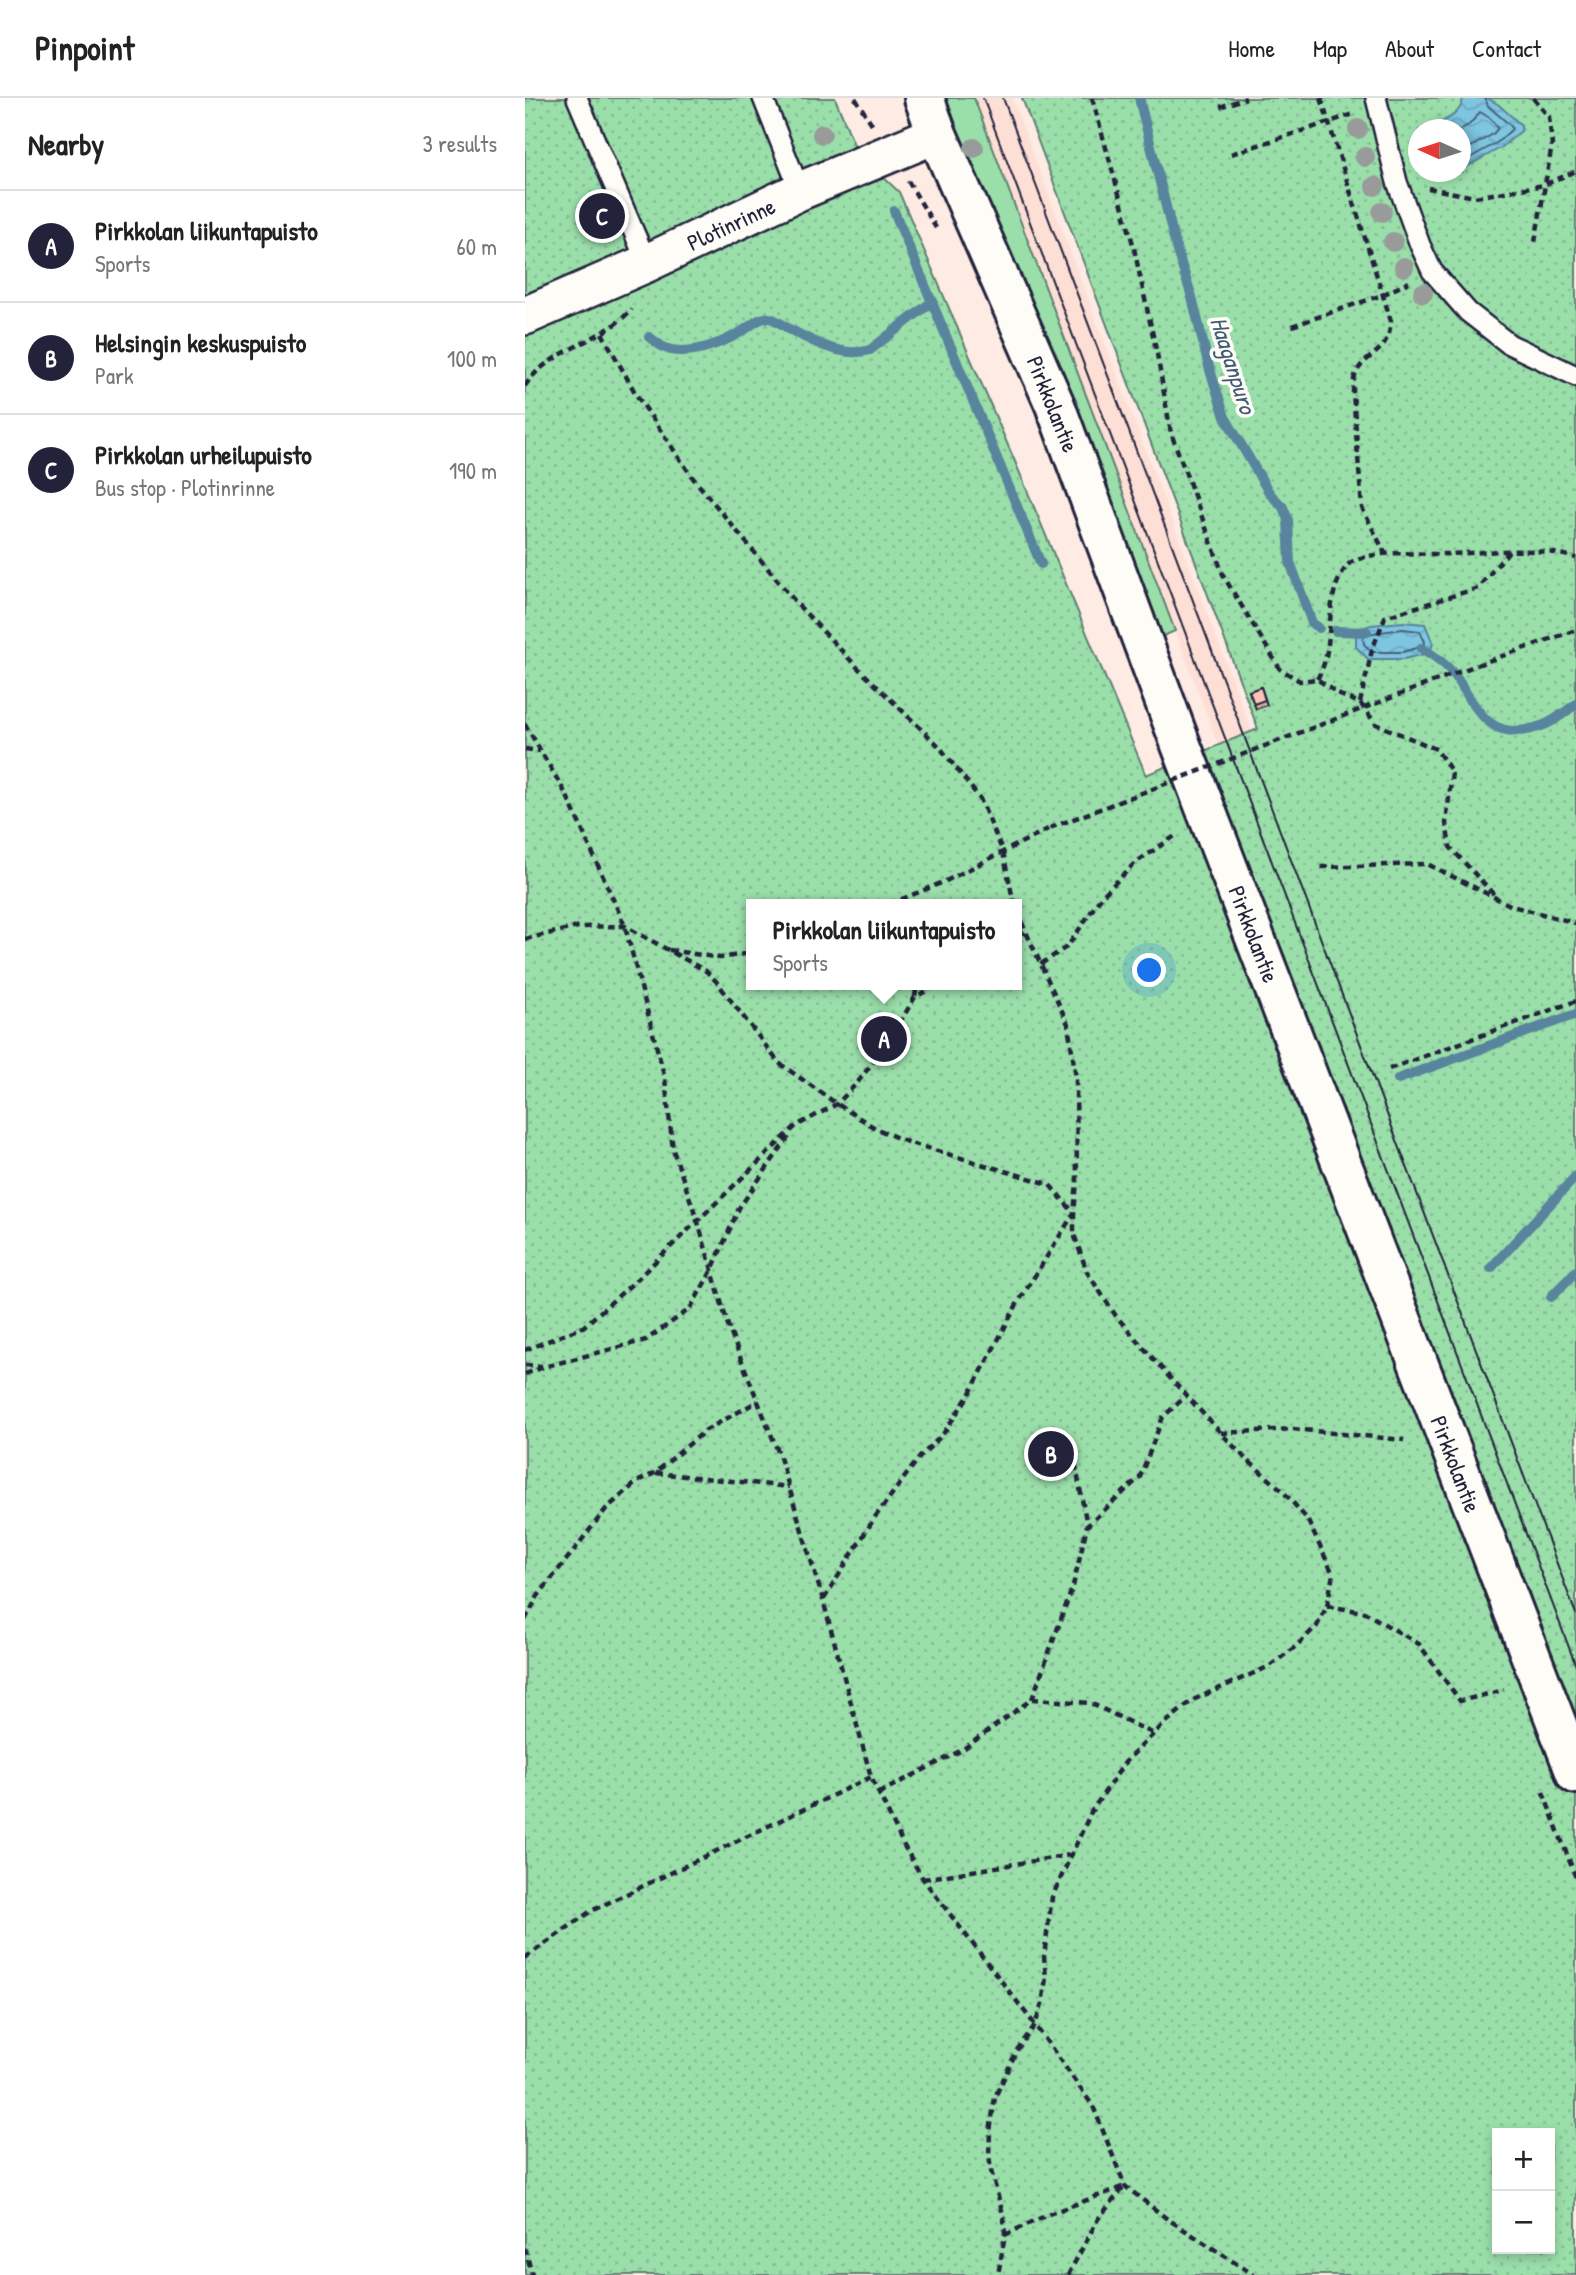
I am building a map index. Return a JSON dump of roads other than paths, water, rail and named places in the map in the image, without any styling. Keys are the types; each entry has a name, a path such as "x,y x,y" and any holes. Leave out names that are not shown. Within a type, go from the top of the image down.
{"main road":[{"name":"Pirkkolantie","path":"924,98 937,134 1055,405 1181,745 1576,1774"}],"street":[{"name":"Plotinrinne","path":"525,316 647,263 800,191 937,134"}],"lane":[{"path":"576,98 647,263"},
{"path":"763,98 800,191"},
{"path":"1377,102 1397,182 1432,271 1468,312 1509,344 1576,376"}],"water":[{"path":"1463,98 1487,98 1521,125 1521,131 1502,147 1471,164 1471,119 1447,119 1455,114"},
{"path":"1403,622 1425,624 1433,643 1430,653 1404,659 1368,659 1356,647 1356,630 1371,625"}],"waterway":[{"name":"Haaganpuro","path":"1139,98 1177,251 1225,417 1270,494 1283,507 1288,520 1290,562 1312,623 1319,628"},
{"path":"894,211 1041,564"},
{"path":"649,337 672,350 692,350 723,341 758,320 769,318 820,344 840,351 860,352 870,350 933,301"},
{"name":"Haaganpuro","path":"1336,631 1367,632"},
{"name":"Haaganpuro","path":"1421,648 1451,670 1482,715 1500,729 1527,730 1544,725 1576,704"},
{"path":"1398,1079 1576,1014"},
{"path":"1491,1268 1576,1176"},
{"path":"1551,1297 1576,1271"}],"tram line":[{"path":"983,98 1576,1666"},
{"path":"1003,98 1576,1614"}],"place":[{"name":"Pirkkolan urheilupuisto","path":"602,216"},
{"name":"Pirkkolan liikuntapuisto","path":"884,1039"},
{"name":"Helsingin keskuspuisto","path":"1051,1454"}]}
